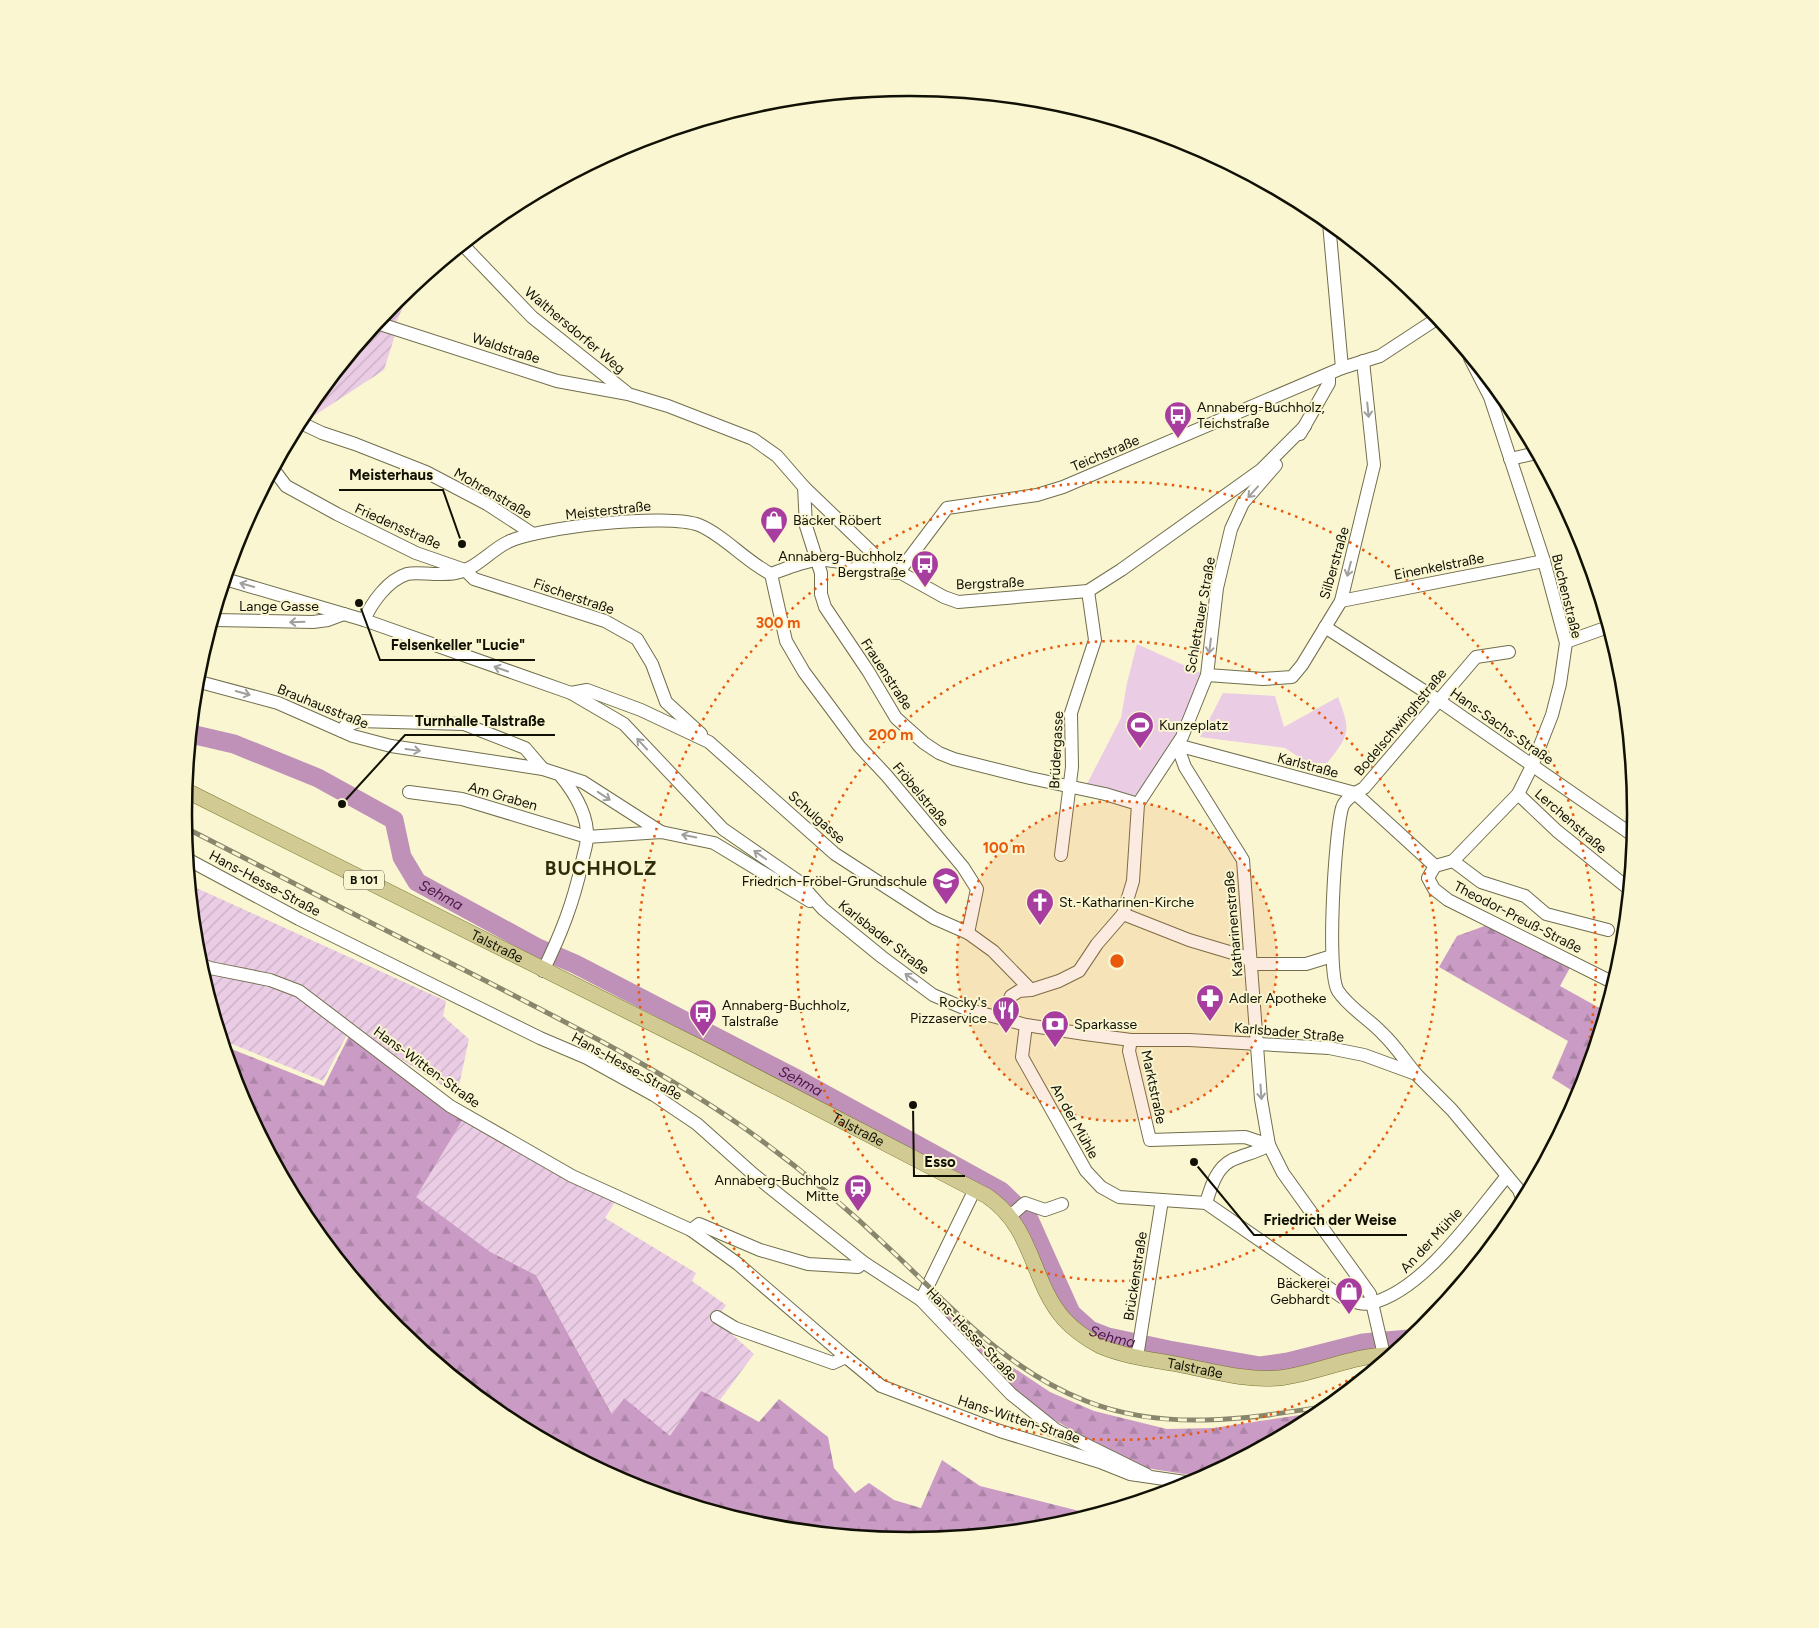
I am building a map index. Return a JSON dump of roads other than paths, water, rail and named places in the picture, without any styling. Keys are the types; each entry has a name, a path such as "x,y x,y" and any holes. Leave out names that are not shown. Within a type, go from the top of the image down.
{"main road":[{"name":"Talstraße","path":"192,794 544,967 975,1189 996,1202 1016,1210 1048,1296 1064,1319 1086,1337 1101,1346 1229,1374 1277,1378 1383,1354"}],"street":[{"path":"1330,233 1342,368"},
{"name":"Walthersdorfer Weg","path":"467,249 532,317 628,394"},
{"name":"Teichstraße","path":"898,573 947,508 1037,495 1063,487 1342,368 1380,356 1432,322"},
{"name":"Waldstraße","path":"384,325 557,381 628,394"},
{"name":"Silberstraße","path":"1206,675 1263,679 1292,677 1302,665 1341,601 1374,465 1363,361"},
{"name":"Schlettauer Straße","path":"1138,804 1177,746 1206,675 1217,588 1231,529 1242,503 1290,450 1329,383 1329,374"},
{"name":"Buchenstraße","path":"1436,866 1453,861 1518,794 1532,766 1552,715 1560,684 1566,642 1544,561 1490,397 1482,381"},
{"name":"Bergstraße","path":"628,394 668,406 753,439 777,456 804,486 883,563 944,597 958,602 1088,592 1260,470 1305,426"},
{"name":"Mohrenstraße","path":"306,426 426,472 487,504 533,534"},
{"path":"1510,459 1531,454"},
{"name":"Friedensstraße","path":"278,475 286,486 337,514 416,553 465,570"},
{"name":"Frauenstraße","path":"804,486 806,526 821,573 821,594 825,608 868,671 896,718 909,731 939,753 954,759 1105,794 1138,804"},
{"name":"Meisterstraße","path":"364,620 379,596 394,581 408,574 458,573 508,542 533,534 644,519 681,520 699,525 721,538 753,565 770,574"},
{"path":"770,574 816,560 878,572 898,573"},
{"name":"Einenkelstraße","path":"1341,601 1544,561"},
{"name":"Fischerstraße","path":"465,570 474,579 605,620 637,639 652,664 666,702 709,742"},
{"name":"Fröbelstraße","path":"770,574 786,641 804,672 841,724 963,867 977,889 968,934"},
{"name":"Karlsbader Straße","path":"231,581 364,620 571,693 624,724 723,828 798,881 823,909 882,957 934,994 966,1009 1026,1025 1131,1040 1258,1043 1328,1048 1364,1055 1416,1074 1452,1110 1520,1191"},
{"name":"Brüdergasse","path":"1061,855 1072,767 1071,713 1095,640 1088,592"},
{"name":"Lange Gasse","path":"218,620 313,622 328,620 344,614"},
{"name":"Hans-Sachs-Straße","path":"1325,627 1438,700 1627,831"},
{"path":"1566,642 1603,629"},
{"name":"Bodelschwinghstraße","path":"1416,1074 1382,1033 1337,990 1332,956 1333,879 1342,806 1355,793 1364,788 1476,657 1509,652"},
{"name":"Brauhausstraße","path":"204,683 278,703 342,731 391,746 543,768 583,782 661,832"},
{"name":"Schulgasse","path":"571,693 587,690 641,710 709,742 835,854 934,918 968,934 993,951 1031,990"},
{"path":"342,731 345,726 359,721 464,724 525,748 543,768"},
{"name":"Karlstraße","path":"1177,746 1355,793 1436,866"},
{"name":"Katharinenstraße","path":"1177,746 1185,767 1243,860 1261,1099 1269,1145 1283,1173 1370,1294 1386,1352"},
{"path":"544,967 573,903 587,837 583,814 575,794 560,775"},
{"name":"Am Graben","path":"409,792 462,799 587,837"},
{"name":"Lerchenstraße","path":"1518,794 1557,831 1623,885"},
{"path":"1002,1018 1011,996 1019,991 1031,990 1060,981 1079,971 1097,944 1123,914 1133,881 1138,804"},
{"path":"587,837 661,832 714,843 823,909"},
{"path":"1453,861 1481,882 1525,896 1546,914 1608,930"},
{"name":"Hans-Hesse-Straße","path":"193,862 299,919 531,1034 587,1058 654,1094 697,1124 753,1174 864,1262 921,1300 1011,1394 1056,1430 1147,1475"},
{"name":"Theodor-Preuß-Straße","path":"1436,866 1428,878 1434,889 1448,900 1607,980"},
{"path":"1123,914 1189,940 1246,957 1252,964 1306,964 1332,956"},
{"name":"Hans-Witten-Straße","path":"209,968 270,980 299,991 450,1106 572,1176 691,1230 738,1264 881,1386 1000,1431 1100,1462 1130,1474 1177,1480"},
{"name":"An der Mühle","path":"1026,1025 1022,1057 1086,1171 1101,1187 1119,1197 1206,1202"},
{"name":"Marktstraße","path":"1131,1040 1129,1051 1150,1140 1246,1137 1269,1145"},
{"path":"1269,1145 1256,1153 1232,1160 1222,1168 1214,1179 1206,1202 1342,1297 1364,1304 1371,1303"},
{"name":"An der Mühle","path":"1371,1303 1411,1284 1426,1270 1507,1176"},
{"path":"921,1300 975,1189"},
{"name":"Brückenstraße","path":"1138,1353 1162,1200"},
{"path":"1016,1210 1045,1210 1062,1204"},
{"name":"Hans-Witten-Straße","path":"691,1230 699,1224 760,1250 808,1264 858,1267 864,1262"},
{"path":"717,1317 734,1328 833,1363 846,1357"}],"waterway":[{"name":"Sehma","path":"196,735 234,744 318,778 394,820 402,857 417,882 538,948 575,964 799,1080 1001,1191 1028,1217 1071,1313 1090,1330 1108,1337 1169,1350 1260,1366 1288,1362 1363,1343 1398,1340"}],"railway":[{"path":"192,831 486,981 678,1085 740,1125 780,1154 875,1235 982,1336 1031,1373 1058,1388 1086,1401 1116,1411 1176,1420 1236,1418 1311,1408"}],"place":[{"name":"Annaberg-Buchholz, Teichstraße","path":"1178,439"},
{"name":"Meisterhaus","path":"462,544"},
{"name":"Bäcker Röbert","path":"774,544"},
{"name":"Annaberg-Buchholz, Bergstraße","path":"925,588"},
{"name":"Felsenkeller \"Lucie\"","path":"359,603"},
{"name":"Kunzeplatz","path":"1140,749"},
{"name":"Turnhalle Talstraße","path":"342,804"},
{"name":"Friedrich-Fröbel-Grundschule","path":"946,905"},
{"name":"St.-Katharinen-Kirche","path":"1040,926"},
{"name":"Adler Apotheke","path":"1210,1022"},
{"name":"Rocky's Pizzaservice","path":"1006,1034"},
{"name":"Annaberg-Buchholz, Talstraße","path":"703,1037"},
{"name":"Sparkasse","path":"1055,1048"},
{"name":"Esso","path":"913,1105"},
{"name":"Friedrich der Weise","path":"1194,1162"},
{"name":"Annaberg-Buchholz Mitte","path":"858,1212"},
{"name":"Bäckerei Gebhardt","path":"1349,1315"}],"district":[{"name":"BUCHHOLZ","path":"601,868"}]}
